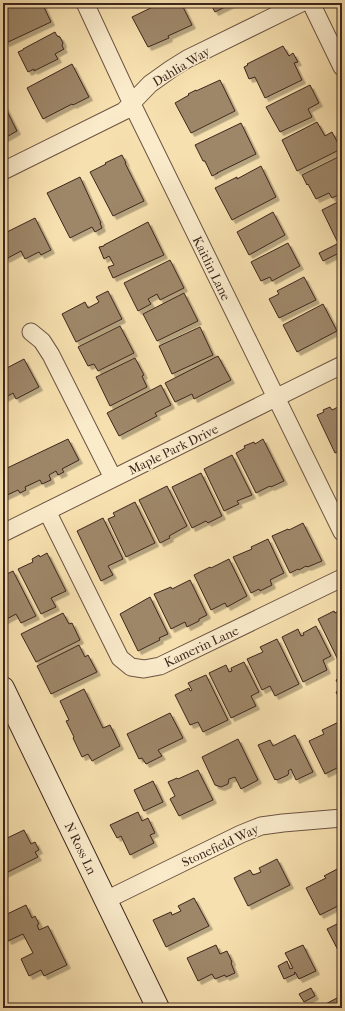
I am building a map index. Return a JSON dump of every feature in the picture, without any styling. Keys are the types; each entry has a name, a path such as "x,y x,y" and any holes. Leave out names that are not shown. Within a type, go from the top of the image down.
{"main road":[{"name":"N Ross Ln","path":"3,688 158,1008"}],"street":[{"name":"Kaitlin Lane","path":"85,3 132,104 342,532"},
{"name":"Dahlia Way","path":"3,171 124,111 150,84 187,59 301,3"},
{"path":"311,3 342,67"},
{"path":"31,332 42,341 51,355 113,478"},
{"name":"Maple Park Drive","path":"3,533 342,365"},
{"name":"Kamerin Lane","path":"47,511 120,658 132,667 144,669 160,666 342,578"},
{"name":"Stonefield Way","path":"106,900 241,834 261,826 342,818"}],"building":[{"path":"10,3 42,3 51,22 6,43 3,37 3,6"},
{"path":"161,3 181,3 192,25 168,36 169,38 148,47 132,17"},
{"path":"210,3 233,3 215,12"},
{"path":"55,32 57,36 60,37 64,49 55,54 58,59 34,71 34,69 28,72 18,52"},
{"path":"283,46 289,56 293,53 298,62 294,63 302,80 265,98 255,77 249,79 244,67 248,65 247,64"},
{"path":"72,64 89,97 43,119 27,88"},
{"path":"220,80 235,111 191,133 175,103 189,95 188,94"},
{"path":"310,85 319,103 308,109 312,117 280,132 266,107"},
{"path":"3,103 17,131 3,139"},
{"path":"317,122 325,136 332,132 341,149 297,171 282,140"},
{"path":"241,123 256,154 212,176 195,145"},
{"path":"122,155 144,201 113,216 90,172"},
{"path":"342,155 342,193 332,198 329,193 316,199 302,175"},
{"path":"261,166 276,197 232,220 215,188 237,177 237,179"},
{"path":"80,177 102,228 95,232 92,227 70,238 47,193"},
{"path":"342,200 342,238 337,241 322,210"},
{"path":"273,212 285,235 249,255 237,232"},
{"path":"35,218 51,250 41,255 39,252 25,259 21,251 6,259 3,253 3,234"},
{"path":"148,222 164,255 113,278 108,267 114,265 109,256 104,259 99,247 104,246"},
{"path":"288,243 300,266 272,281 270,277 261,281 251,262"},
{"path":"337,244 341,252 323,261 319,253"},
{"path":"170,260 184,288 160,300 157,294 148,299 151,304 138,311 124,283"},
{"path":"304,277 316,300 279,318 269,299 279,294 277,291"},
{"path":"108,291 122,319 76,342 62,314 85,302 88,308 99,302 96,297"},
{"path":"184,293 198,321 157,341 143,314"},
{"path":"323,304 337,331 297,352 283,325"},
{"path":"120,326 134,353 98,371 94,364 88,366 78,347"},
{"path":"200,327 213,355 172,374 159,346"},
{"path":"218,356 231,380 194,399 192,394 175,402 165,383"},
{"path":"135,358 144,375 142,376 147,387 110,406 96,377"},
{"path":"24,359 39,387 16,399 13,393 3,399 3,370"},
{"path":"161,385 171,405 155,413 157,416 119,436 107,413"},
{"path":"342,405 342,450 335,453 317,415 330,407 332,410"},
{"path":"68,439 79,460 62,469 64,472 58,475 56,471 49,475 51,480 42,484 40,480 25,487 26,490 20,493 18,490 3,497 3,470"},
{"path":"263,439 284,481 256,493 236,453 245,448 244,446 254,442 255,444"},
{"path":"232,455 252,495 237,501 239,504 224,511 204,469"},
{"path":"201,473 222,516 208,523 206,521 192,528 172,487"},
{"path":"167,486 187,526 160,543 139,500"},
{"path":"135,502 155,543 126,557 108,519 115,516 113,513"},
{"path":"103,518 123,559 108,566 113,575 101,581 77,531"},
{"path":"303,523 322,561 290,573 272,536"},
{"path":"268,539 284,573 270,580 272,585 260,591 259,589 251,593 233,557 252,549 251,547"},
{"path":"47,553 66,591 51,598 56,607 41,614 18,569 33,562 32,559 39,555 40,557"},
{"path":"229,559 247,596 227,607 225,603 211,610 194,575"},
{"path":"13,571 36,616 21,623 16,614 3,621 3,576"},
{"path":"190,580 207,615 187,627 185,622 171,629 154,594 171,587 172,589"},
{"path":"150,597 168,634 159,638 160,640 138,651 120,614"},
{"path":"342,609 342,663 340,664 318,619 334,611 335,613"},
{"path":"63,613 69,624 72,623 80,640 36,662 21,634"},
{"path":"316,626 331,656 323,660 327,670 303,682 282,637 298,629 301,636 304,635 303,633"},
{"path":"277,639 299,684 275,696 270,686 262,690 247,659 263,652 260,647"},
{"path":"79,645 85,657 88,655 97,672 51,694 37,666"},
{"path":"244,662 259,692 251,696 256,706 231,718 209,673 226,665 229,672 232,671 231,668"},
{"path":"206,675 228,720 203,732 198,722 190,725 175,695 189,688 190,691 192,690 188,683"},
{"path":"342,677 342,704 336,692 341,689 336,680"},
{"path":"84,689 103,728 110,725 120,746 92,761 88,754 82,757 66,721 69,720 60,701"},
{"path":"170,713 183,738 158,750 162,756 146,764 142,758 139,759 127,734"},
{"path":"341,721 342,769 339,763 337,764 339,767 325,774 309,741 324,734 322,730"},
{"path":"295,735 313,772 296,780 291,769 288,771 288,775 275,780 258,745 270,740 273,746"},
{"path":"238,739 258,780 241,789 235,777 229,779 228,784 221,787 215,785 202,757"},
{"path":"198,770 213,800 179,816 170,799 175,796 168,782"},
{"path":"153,781 163,802 144,811 134,790"},
{"path":"138,812 142,821 148,818 155,833 150,835 154,843 130,855 121,836 117,838 110,825"},
{"path":"24,830 31,844 35,842 39,850 35,852 38,857 4,874 3,840"},
{"path":"277,859 290,885 248,906 234,878 250,870 253,875 261,872 259,868"},
{"path":"342,864 342,904 320,915 306,888 326,878 324,876 341,867 340,865"},
{"path":"194,898 209,926 166,947 153,920 171,912 172,915 181,911 178,906"},
{"path":"26,905 32,918 35,916 39,924 37,925 39,930 48,926 67,965 44,976 41,970 29,976 21,959 33,953 23,934 8,941 3,930 3,916"},
{"path":"341,922 342,951 339,952 327,929"},
{"path":"216,945 220,954 227,951 235,973 226,977 225,975 215,979 212,974 198,981 187,958"},
{"path":"303,945 316,971 299,979 295,972 295,974 284,979 278,966 287,961 290,969 293,968 285,953"},
{"path":"311,988 315,996 304,1002 299,994"},
{"path":"337,998 341,1008 318,1008"}]}
